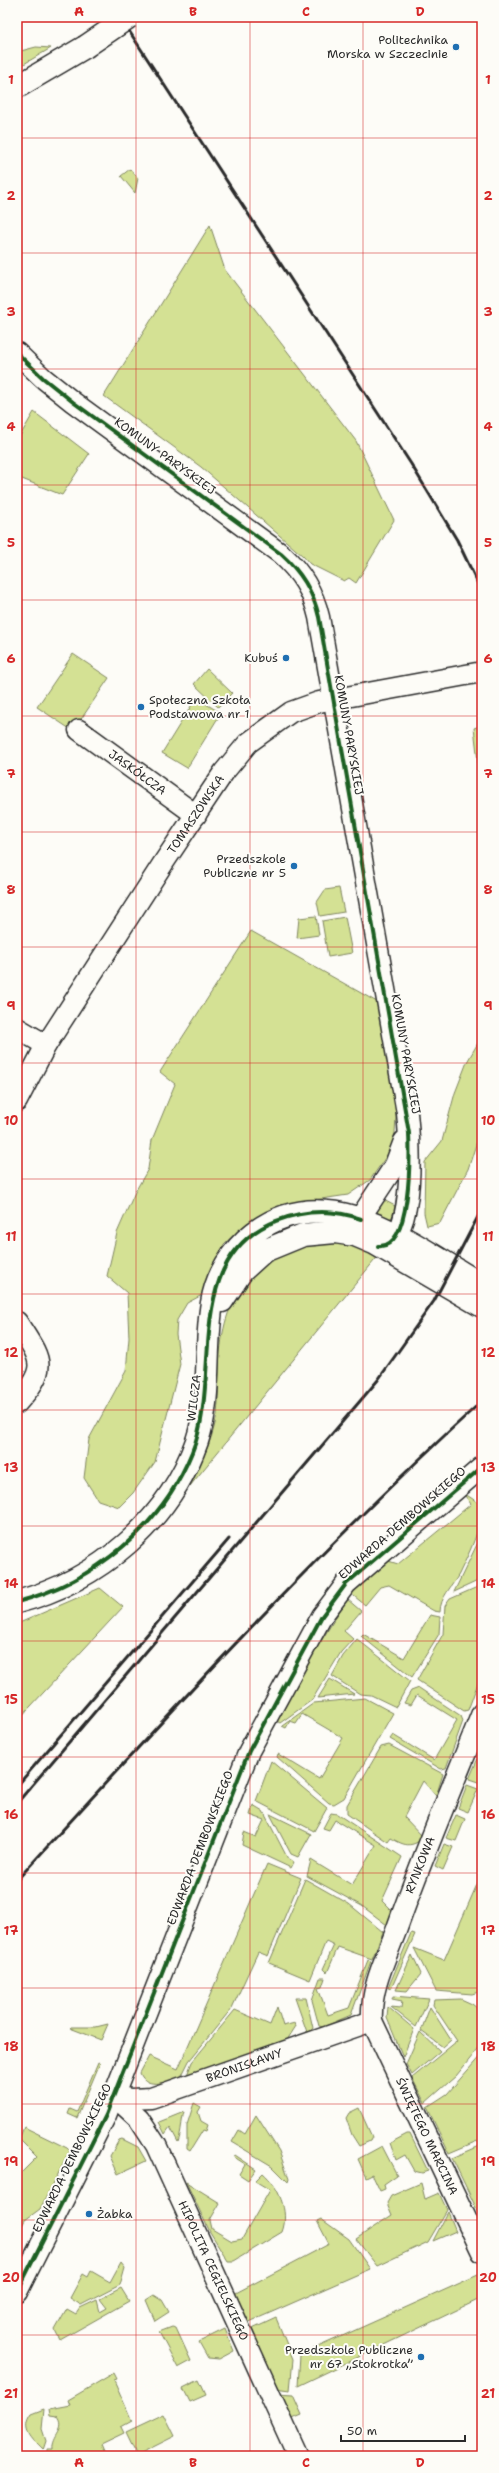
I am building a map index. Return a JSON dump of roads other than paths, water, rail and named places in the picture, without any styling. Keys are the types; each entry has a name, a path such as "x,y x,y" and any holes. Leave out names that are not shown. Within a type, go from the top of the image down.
{"street":[{"path":"17,87 85,47 129,17"},
{"name":"KOMUNY PARYSKIEJ","path":"17,353 43,378 73,402 273,548 294,566 306,582 317,606 407,1113 410,1145 407,1204 380,1240"},
{"name":"TOMASZOWSKA","path":"17,1101 46,1045 196,815 228,767 260,733 292,712 333,699 482,672"},
{"name":"JASKÓŁCZA","path":"79,730 196,815"},
{"path":"17,1028 46,1045"},
{"name":"KOMUNY PARYSKIEJ","path":"361,1218 368,1204 398,1159 405,1135 407,1113"},
{"name":"WILCZA","path":"17,1602 49,1592 86,1574 125,1546 157,1512 184,1469 197,1439 205,1405 211,1305 217,1285 229,1259 250,1236 272,1222 303,1213 333,1212 361,1218 380,1240"},
{"path":"361,1218 361,1229 482,1306"},
{"name":"WILCZA","path":"209,1339 217,1314 229,1287 257,1255 288,1240 319,1233 341,1232 380,1240"},
{"path":"380,1240 482,1285"},
{"path":"17,1322 34,1347 39,1368 36,1379 17,1403"},
{"name":"EDWARDA DEMBOWSKIEGO","path":"17,2292 72,2187 114,2096 247,1757 322,1616 346,1584 482,1467"},
{"name":"RYNKOWA","path":"372,2021 373,1998 406,1901 482,1713"},
{"name":"BRONISŁAWY","path":"114,2096 131,2099 151,2098 372,2021"},
{"name":"ŚWIĘTEGO MARCINA","path":"372,2021 482,2252"},
{"name":"HIPOLITA CEGIELSKIEGO","path":"114,2096 139,2119 156,2145 298,2456"}],"railway":[{"path":"120,17 411,464 457,540 482,592"},
{"path":"17,1803 378,1380 434,1301 482,1209"},
{"path":"17,1880 187,1695 302,1575 361,1516 482,1401"},
{"path":"17,1786 229,1539"}],"place":[{"name":"Politechnika Morska w Szczecinie","path":"456,47"},
{"name":"Kubuś","path":"286,658"},
{"name":"Społeczna Szkoła Podstawowa nr 1","path":"141,707"},
{"name":"Przedszkole Publiczne nr 5","path":"294,866"},
{"name":"Żabka","path":"89,2214"},
{"name":"Przedszkole Publiczne nr 67 „Stokrotka”","path":"421,2357"}]}
